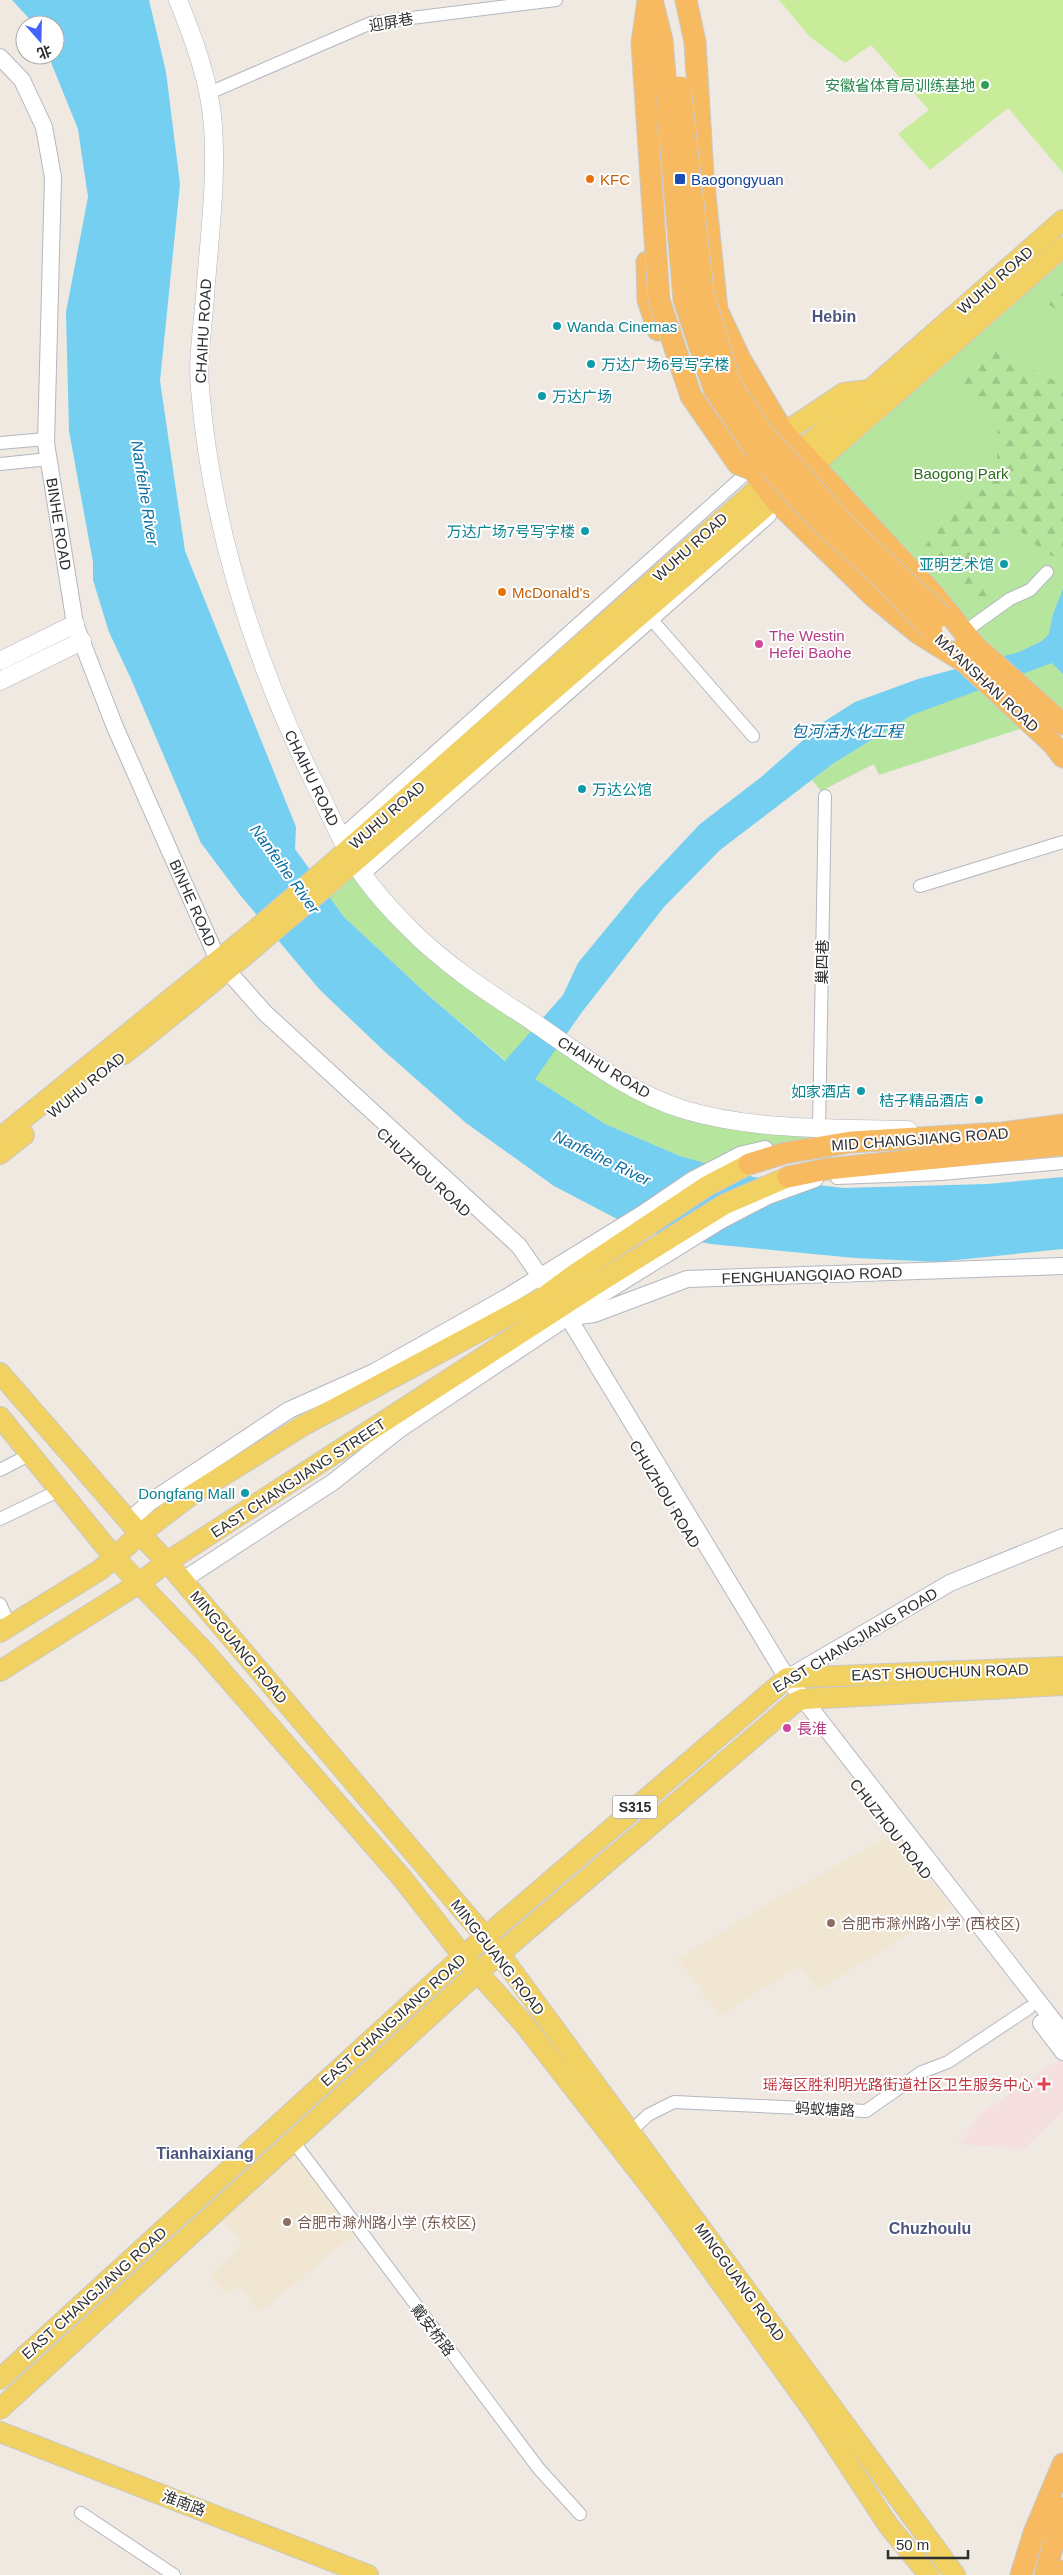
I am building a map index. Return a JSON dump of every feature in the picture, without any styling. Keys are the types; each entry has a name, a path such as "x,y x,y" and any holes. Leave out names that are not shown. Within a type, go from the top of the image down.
{"highway":[{"path":"640,0 652,41 657,123 656,157 670,300 696,385 767,490"},
{"path":"648,0 642,43 659,300 691,396 738,464 767,490 873,596 918,633 968,646"},
{"path":"652,0 662,40 684,300 714,389 760,457 817,519 882,578 937,624"},
{"path":"664,0 676,44 704,292 730,383 762,432 937,624"},
{"path":"686,0 695,42 703,175 717,310 740,359 784,433 934,595 968,646"},
{"name":"MA'ANSHAN ROAD","path":"937,624 1017,683 1063,724"},
{"name":"MA'ANSHAN ROAD","path":"968,646 999,694 1052,743 1063,757"},
{"name":"MID CHANGJIANG ROAD","path":"745,1160 851,1142 1002,1133 1063,1125"},
{"name":"MID CHANGJIANG ROAD","path":"788,1177 827,1169 1063,1145"},
{"path":"1021,2575 1034,2533 1063,2464"},
{"path":"1045,2575 1063,2508"},
{"path":"1062,2575 1063,2571"}],"main road":[{"name":"CHAIHU ROAD","path":"178,0 196,44 209,93 213,125 214,168 199,384 209,468 222,528 246,621 281,714 352,856 406,926 436,955 565,1045 600,1068 681,1109 757,1124 876,1132 961,1130 1063,1119"},
{"name":"WUHU ROAD","path":"0,1154 222,970 324,881 767,490 799,450 1063,220"},
{"name":"WUHU ROAD","path":"767,490 814,466 1063,247"},
{"path":"784,433 844,393 869,390"},
{"path":"0,661 78,633"},
{"path":"0,681 78,633"},
{"name":"WUHU ROAD","path":"0,1138 222,970"},
{"name":"EAST CHANGJIANG STREET","path":"0,1672 138,1584 167,1562 552,1301 571,1267 707,1186 745,1160"},
{"name":"EAST CHANGJIANG STREET","path":"2,1617 100,1570 114,1557 134,1527 187,1498 304,1425 552,1301 596,1291 725,1204 788,1177"},
{"name":"MINGGUANG ROAD","path":"0,1373 134,1527 183,1580 499,1954 955,2575"},
{"name":"MINGGUANG ROAD","path":"0,1416 114,1557 204,1651 402,1878 463,1956 524,2024 671,2213 816,2415 888,2525 929,2575"},
{"name":"EAST SHOUCHUN ROAD","path":"783,1680 1063,1667"},
{"name":"EAST CHANGJIANG ROAD","path":"0,2379 463,1956 783,1680"},
{"name":"EAST SHOUCHUN ROAD","path":"798,1701 1063,1685"},
{"name":"EAST CHANGJIANG ROAD","path":"0,2409 478,1972 798,1701"},
{"name":"淮南路","path":"0,2432 368,2575"}],"street":[{"name":"迎屏巷","path":"209,93 371,23 556,0"},
{"name":"BINHE ROAD","path":"0,57 22,80 44,127 53,177 46,438 78,633 115,727 222,970"},
{"path":"0,443 46,438"},
{"path":"0,464 49,459"},
{"path":"352,856 652,620 767,490"},
{"path":"968,646 1010,600 1030,590 1047,572"},
{"path":"652,620 753,736"},
{"name":"巢四巷","path":"819,1128 826,796"},
{"path":"920,886 1063,842"},
{"name":"CHUZHOU ROAD","path":"222,970 258,1019 512,1252 552,1301 783,1680 1063,2052"},
{"path":"745,1160 780,1146 876,1132 934,1137"},
{"path":"596,1291 768,1196 815,1180 940,1174 1063,1163"},
{"name":"FENGHUANGQIAO ROAD","path":"552,1301 594,1314 687,1279 1063,1266"},
{"path":"183,1580 333,1482 400,1429 552,1301"},
{"path":"0,1470 30,1454"},
{"path":"0,1519 60,1490"},
{"name":"EAST CHANGJIANG ROAD","path":"783,1680 950,1583 1063,1537"},
{"name":"CHUZHOU ROAD","path":"798,1701 1063,2033"},
{"name":"蚂蚁塘路","path":"630,2132 648,2115 674,2102 866,2111 922,2072 948,2062 1029,2008"},
{"name":"戴安桥路","path":"293,2141 539,2469 580,2514"},
{"path":"81,2513 174,2575"}],"shaded area":[{"name":"合肥市滁州路小学 (西校区)","path":"895,1833 951,1907 819,1990 799,1966 720,2016 678,1959 770,1902"},
{"name":"瑶海区胜利明光路街道社区卫生服务中心","path":"1063,2057 1063,2111 1024,2149 959,2144 981,2114"},
{"name":"合肥市滁州路小学 (东校区)","path":"293,2141 359,2230 260,2312 239,2286 228,2294 210,2276 243,2244 213,2214"}],"green space":[{"name":"安徽省体育局训练基地","path":"779,0 1063,0 1063,173 1008,108 930,170 898,134 929,110 871,45 845,63 809,36"},
{"name":"Baogong Park","path":"1063,247 1063,724 814,466"},
{"path":"1063,283 1063,306 1058,310 1042,301"},
{"path":"986,346 1063,385 1063,551 1059,558 1044,553 1017,528 974,560 984,574 981,581 997,599 988,608 921,551 984,472 997,463 998,413 962,392 967,364"},
{"path":"989,685 1032,725 879,775 874,764 821,791 812,780 834,763 912,715"},
{"path":"355,863 436,955 566,1034 592,1063 665,1102 867,1135 718,1167 680,1156 605,1124 506,1061 428,995 344,917 324,890"}],"water":[{"path":"12,0 149,0 166,72 180,184 160,381 185,551 296,827 295,849 344,917 428,995 505,1061 563,995 578,963 638,890 700,824 760,778 825,721 855,702 918,679 1019,652 1042,641 1049,634 1053,614 1063,589 1063,674 1052,663 912,715 834,763 720,850 664,907 582,1012 535,1079 605,1124 680,1156 754,1177 843,1188 987,1184 1063,1177 1063,1249 937,1262 855,1258 711,1244 640,1231 554,1186 466,1123 383,1050 320,990 240,895 201,843 109,632 93,580 93,562 69,431 66,312 88,197 78,129 52,65 65,65 65,15 26,15"}],"place":[{"name":"安徽省体育局训练基地","path":"985,85"},
{"name":"KFC","path":"590,179"},
{"name":"Baogongyuan","path":"680,179"},
{"name":"Wanda Cinemas","path":"557,326"},
{"name":"万达广场6号写字楼","path":"591,364"},
{"name":"万达广场","path":"542,396"},
{"name":"万达广场7号写字楼","path":"585,531"},
{"name":"亚明艺术馆","path":"1004,564"},
{"name":"McDonald's","path":"502,592"},
{"name":"The Westin Hefei Baohe","path":"759,644"},
{"name":"万达公馆","path":"582,789"},
{"name":"如家酒店","path":"861,1091"},
{"name":"桔子精品酒店","path":"979,1100"},
{"name":"Dongfang Mall","path":"245,1493"},
{"name":"長淮","path":"787,1728"},
{"name":"合肥市滁州路小学 (西校区)","path":"831,1923"},
{"name":"瑶海区胜利明光路街道社区卫生服务中心","path":"1044,2084"},
{"name":"合肥市滁州路小学 (东校区)","path":"287,2222"}],"district":[{"name":"Hebin","path":"834,316"},
{"name":"Tianhaixiang","path":"205,2153"},
{"name":"Chuzhoulu","path":"930,2228"}],"water label":[{"name":"Nanfeihe River","path":"145,493"},
{"name":"包河活水化工程","path":"847,731"},
{"name":"Nanfeihe River","path":"285,869"},
{"name":"Nanfeihe River","path":"602,1158"}]}
